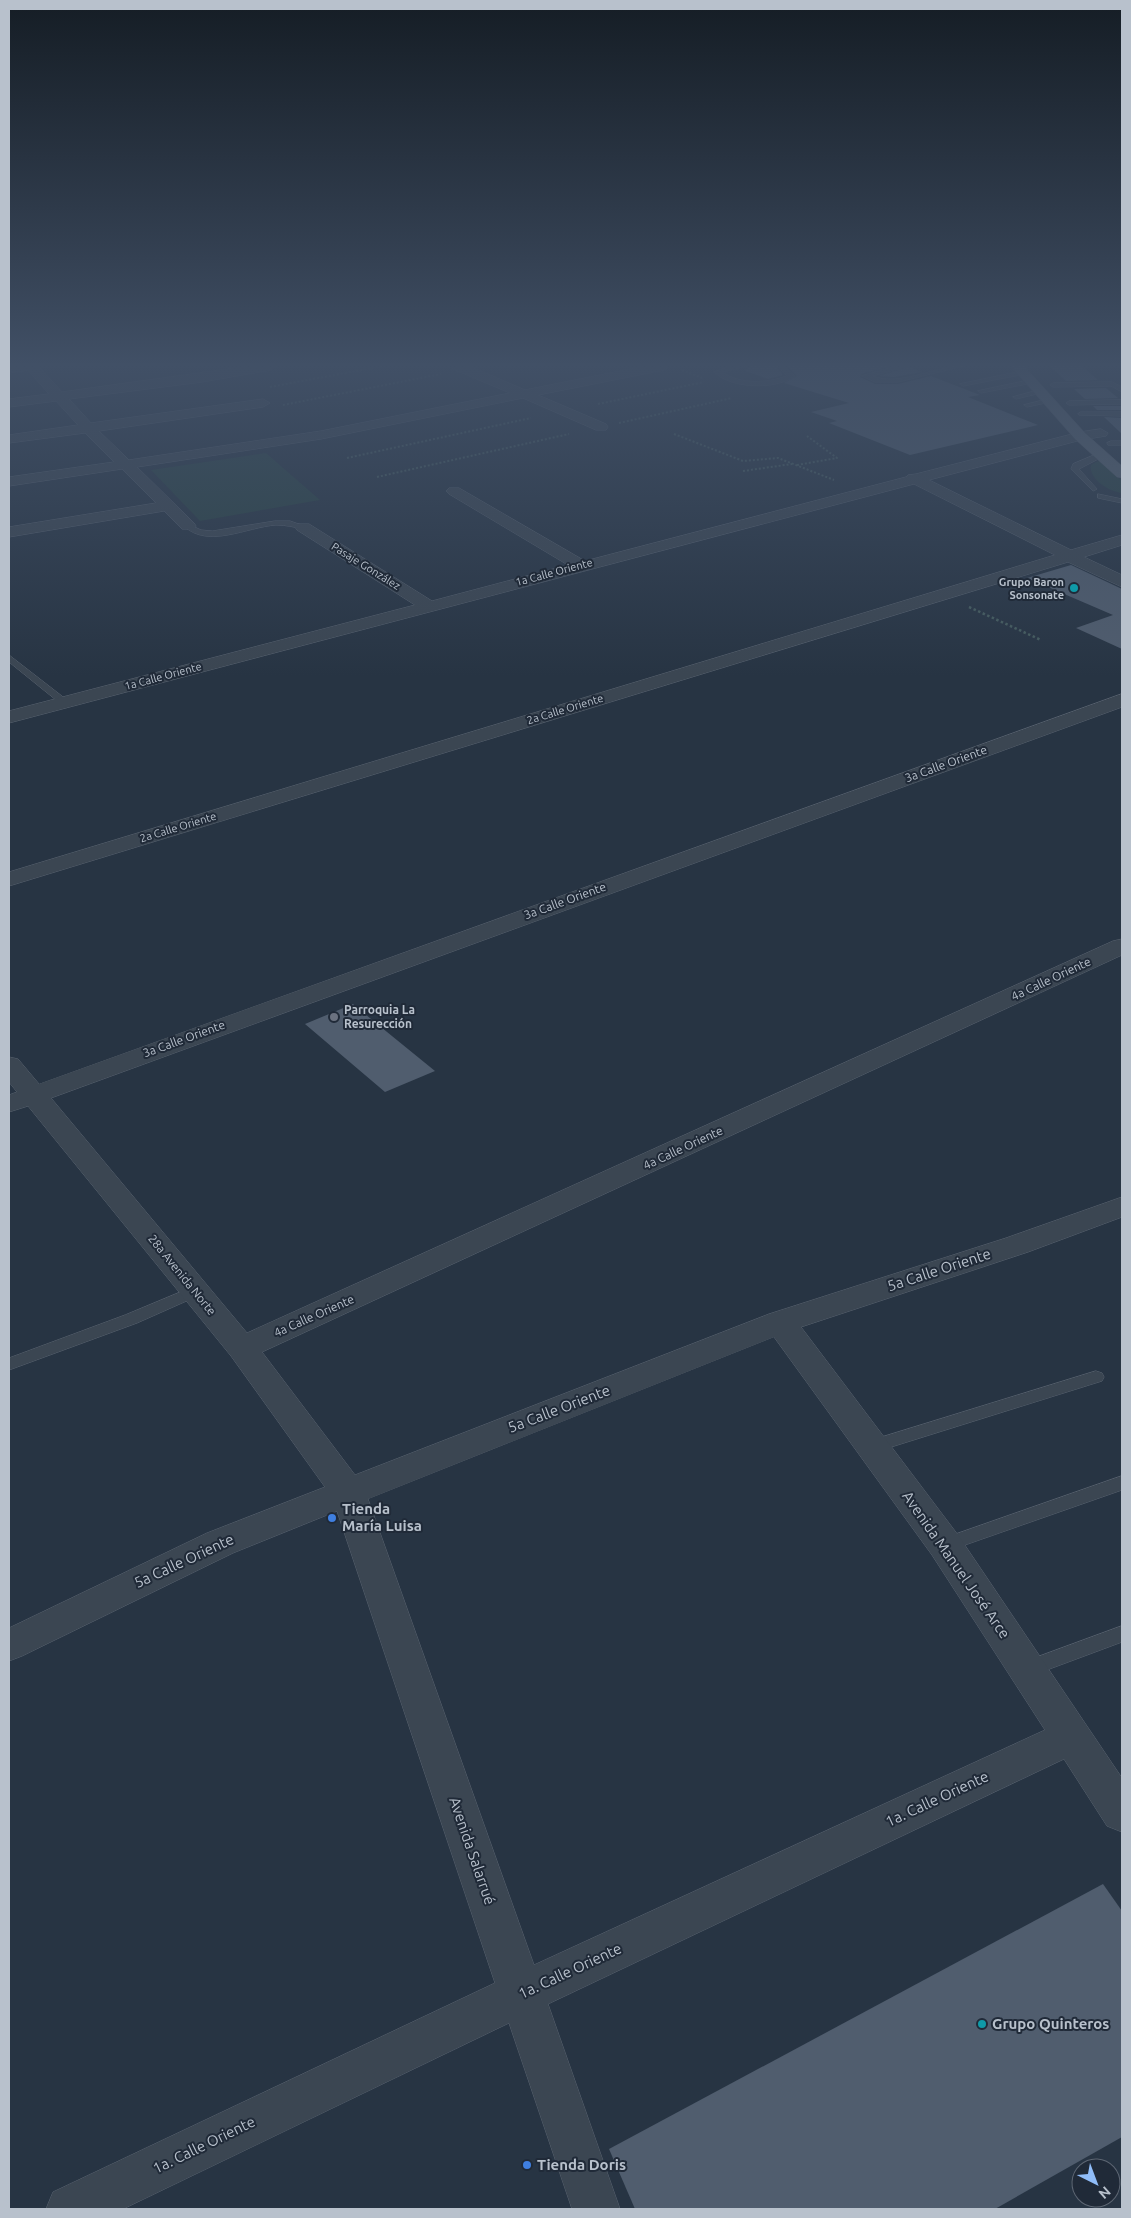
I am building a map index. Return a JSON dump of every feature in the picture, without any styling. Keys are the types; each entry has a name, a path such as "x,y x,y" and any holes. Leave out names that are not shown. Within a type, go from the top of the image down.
{"street":[{"path":"9,482 90,470"},
{"path":"130,470 188,526"},
{"name":"1a Calle Oriente","path":"9,717 948,470"},
{"path":"914,478 1122,582"},
{"path":"454,491 580,566"},
{"path":"9,532 166,506"},
{"name":"Pasaje González","path":"303,526 429,606"},
{"name":"2a Calle Oriente","path":"9,879 1122,540"},
{"name":"3a Calle Oriente","path":"21,1099 1122,700"},
{"name":"4a Calle Oriente","path":"242,1348 1122,946"},
{"name":"28a Avenida Norte","path":"9,1065 21,1099 195,1290 242,1348 348,1492"},
{"name":"5a Calle Oriente","path":"9,1645 220,1543 348,1492 780,1322 1017,1245 1122,1206"},
{"name":"Avenida Manuel José Arce","path":"780,1322 945,1545 1122,1813"},
{"name":"Avenida Salarrué","path":"348,1492 596,2209"},
{"name":"1a. Calle Oriente","path":"70,2209 521,1994 1071,1736"}],"lane":[{"path":"1076,470 1093,489"},
{"path":"1101,496 1122,501"},
{"path":"188,526 193,531 219,533 284,521 303,526"},
{"path":"9,658 64,702"},
{"path":"9,1364 130,1319 195,1290"},
{"path":"872,1447 1096,1377"},
{"path":"945,1545 1122,1483"},
{"path":"1027,1670 1122,1634"}],"path":[{"path":"377,477 411,470"},
{"path":"743,471 752,470"},
{"path":"807,470 862,492"},
{"path":"941,594 1041,640"}],"green space":[{"path":"151,470 285,470 320,500 200,521"},
{"path":"1091,470 1110,470 1122,481 1122,493 1101,484 1096,480"}],"building":[{"path":"1071,565 1122,589 1122,649 1076,628 1113,615 1027,578"},
{"path":"353,1004 435,1071 385,1092 305,1024"},
{"name":"Grupo Quinteros","path":"1103,1884 1122,1911 1122,2137 1085,2158 1071,2158 1071,2166 995,2209 635,2209 609,2149"}],"place":[{"name":"Grupo Baron Sonsonate","path":"1074,588"},
{"name":"Parroquia La Resurección","path":"334,1017"},
{"name":"Tienda María Luisa","path":"332,1518"},
{"name":"Grupo Quinteros","path":"982,2024"},
{"name":"Tienda Doris","path":"527,2165"}]}
